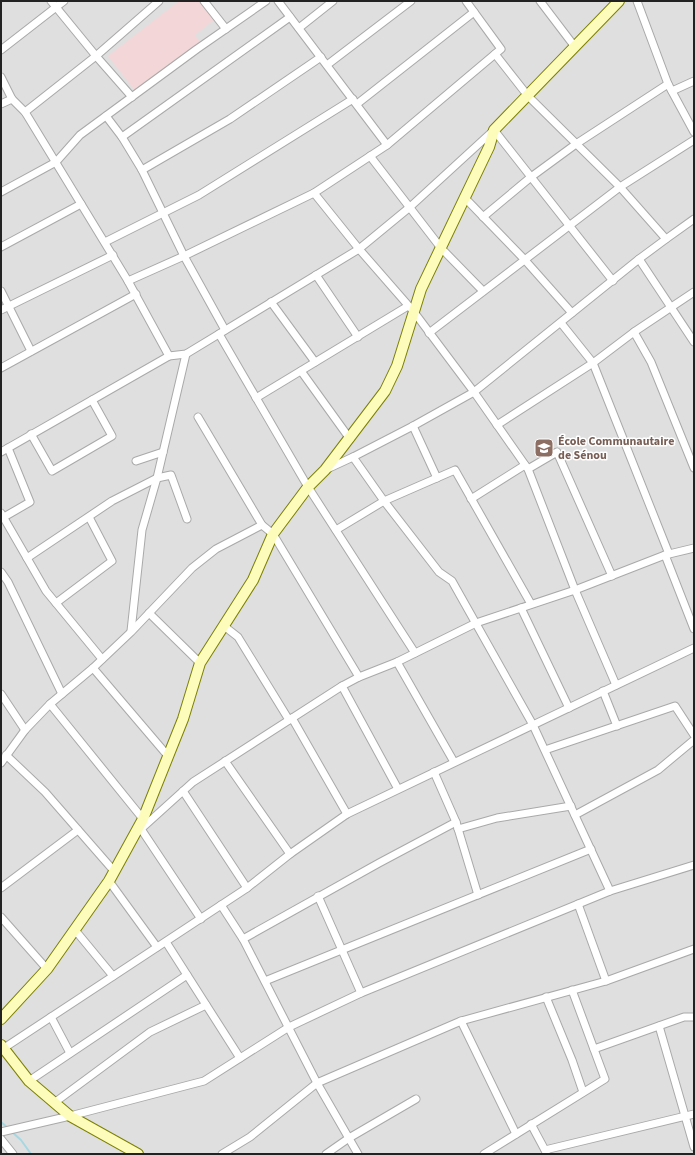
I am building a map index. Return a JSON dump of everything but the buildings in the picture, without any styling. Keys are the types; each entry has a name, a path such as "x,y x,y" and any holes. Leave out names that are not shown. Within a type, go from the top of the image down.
{"street":[{"path":"51,1 132,97"},
{"path":"1,50 64,1"},
{"path":"25,112 96,56 159,1"},
{"path":"204,1 226,29"},
{"path":"1,192 56,162 80,135 266,1"},
{"path":"278,1 387,144"},
{"path":"299,28 333,1"},
{"path":"327,65 410,1"},
{"path":"128,281 184,256 314,193 387,144 501,49 466,1"},
{"path":"540,1 575,46"},
{"path":"102,659 46,591 2,515 30,502 3,451 169,356 186,354 359,249 410,207 494,130 619,1"},
{"path":"637,1 668,84 694,132"},
{"path":"105,242 199,195 355,101 474,12"},
{"path":"122,137 290,16"},
{"path":"495,54 528,96 620,187 666,239"},
{"path":"142,170 230,119 321,58"},
{"path":"1,77 12,99 25,112 113,255 136,294 169,356"},
{"path":"672,91 694,81"},
{"path":"483,217 531,177 576,144 668,84"},
{"path":"1,104 12,99"},
{"path":"106,116 122,137 142,170 256,398 308,487 415,653"},
{"path":"494,130 613,280"},
{"path":"1,1019 47,969 109,881 141,825 182,719 200,663 253,580 273,534 308,487 325,470 350,439 385,391 397,366 411,309 489,147 494,130"},
{"path":"429,332 620,187 694,140"},
{"path":"370,156 441,248 483,291"},
{"path":"314,193 429,332 474,392 526,467 575,590 616,685"},
{"path":"464,197 524,259 572,314"},
{"path":"1,247 81,204"},
{"path":"325,470 353,458 474,392 639,259 694,219"},
{"path":"1,310 113,255"},
{"path":"639,259 694,342"},
{"path":"316,275 358,336"},
{"path":"1,290 32,351"},
{"path":"497,425 593,364 634,332 694,292"},
{"path":"1,368 136,294"},
{"path":"271,302 315,362"},
{"path":"256,398 358,336 411,309"},
{"path":"561,323 593,364 694,629"},
{"path":"634,332 651,362 694,468"},
{"path":"131,632 142,530 157,478 186,354"},
{"path":"301,371 350,439"},
{"path":"31,434 52,471 112,436 92,400"},
{"path":"198,417 262,525 273,534 359,677"},
{"path":"413,426 437,478"},
{"path":"136,461 163,452"},
{"path":"471,499 526,467 557,452 612,576"},
{"path":"353,458 439,572 452,581 533,725 610,891"},
{"path":"336,530 384,501 455,470 532,604"},
{"path":"27,558 112,502 157,478 171,475 187,519"},
{"path":"56,603 112,561 89,517"},
{"path":"1,763 25,730 50,704 93,668 131,632 192,568 216,549 262,525"},
{"path":"141,825 193,782 342,686 359,677 396,662 476,623 575,590 667,555 694,548"},
{"path":"1,572 8,582 62,694"},
{"path":"1,586 8,582"},
{"path":"521,608 569,708"},
{"path":"149,613 200,663"},
{"path":"224,626 238,638 291,719 347,814"},
{"path":"138,1154 70,1116 29,1080 2,1048 247,888 290,854 347,814 694,648"},
{"path":"396,662 454,762"},
{"path":"93,668 168,756"},
{"path":"342,686 398,789"},
{"path":"603,691 617,726"},
{"path":"1,694 25,730"},
{"path":"50,704 141,825 201,919"},
{"path":"545,750 675,706 694,735"},
{"path":"575,815 658,770 694,740"},
{"path":"6,755 45,792 114,872"},
{"path":"225,761 290,854"},
{"path":"434,772 457,826 478,895"},
{"path":"182,791 247,888"},
{"path":"243,939 318,896 457,826 571,806"},
{"path":"1,888 78,830"},
{"path":"265,981 591,850"},
{"path":"1,1132 70,1116 204,1081 289,1027 361,993 610,891 694,865"},
{"path":"109,881 157,947"},
{"path":"318,896 361,993"},
{"path":"578,904 606,981"},
{"path":"221,905 243,939 317,1083 358,1154"},
{"path":"1,917 47,969"},
{"path":"74,930 114,976"},
{"path":"166,942 240,1058"},
{"path":"222,1154 250,1137 317,1083 461,1021 606,981 694,949"},
{"path":"29,1080 187,974"},
{"path":"484,1154 604,1079 572,990"},
{"path":"546,997 572,1060 582,1092"},
{"path":"54,1103 150,1032 206,1005"},
{"path":"51,1017 70,1053"},
{"path":"594,1049 684,1017 694,1017"},
{"path":"461,1021 516,1134"},
{"path":"659,1026 694,1147"},
{"path":"326,1154 349,1138 416,1099"},
{"path":"531,1124 546,1152 694,1114"},
{"path":"1,1139 13,1154"}],"shaded area":[{"path":"1,1 694,1 694,1154 1,1154"},
{"path":"179,1 201,1 215,19 195,35 200,42 136,92 108,56"}],"waterway":[{"path":"1,1122 8,1128"},
{"path":"12,1132 21,1140 31,1154"}],"place":[{"name":"École Communautaire de Sénou","path":"544,448"}]}
